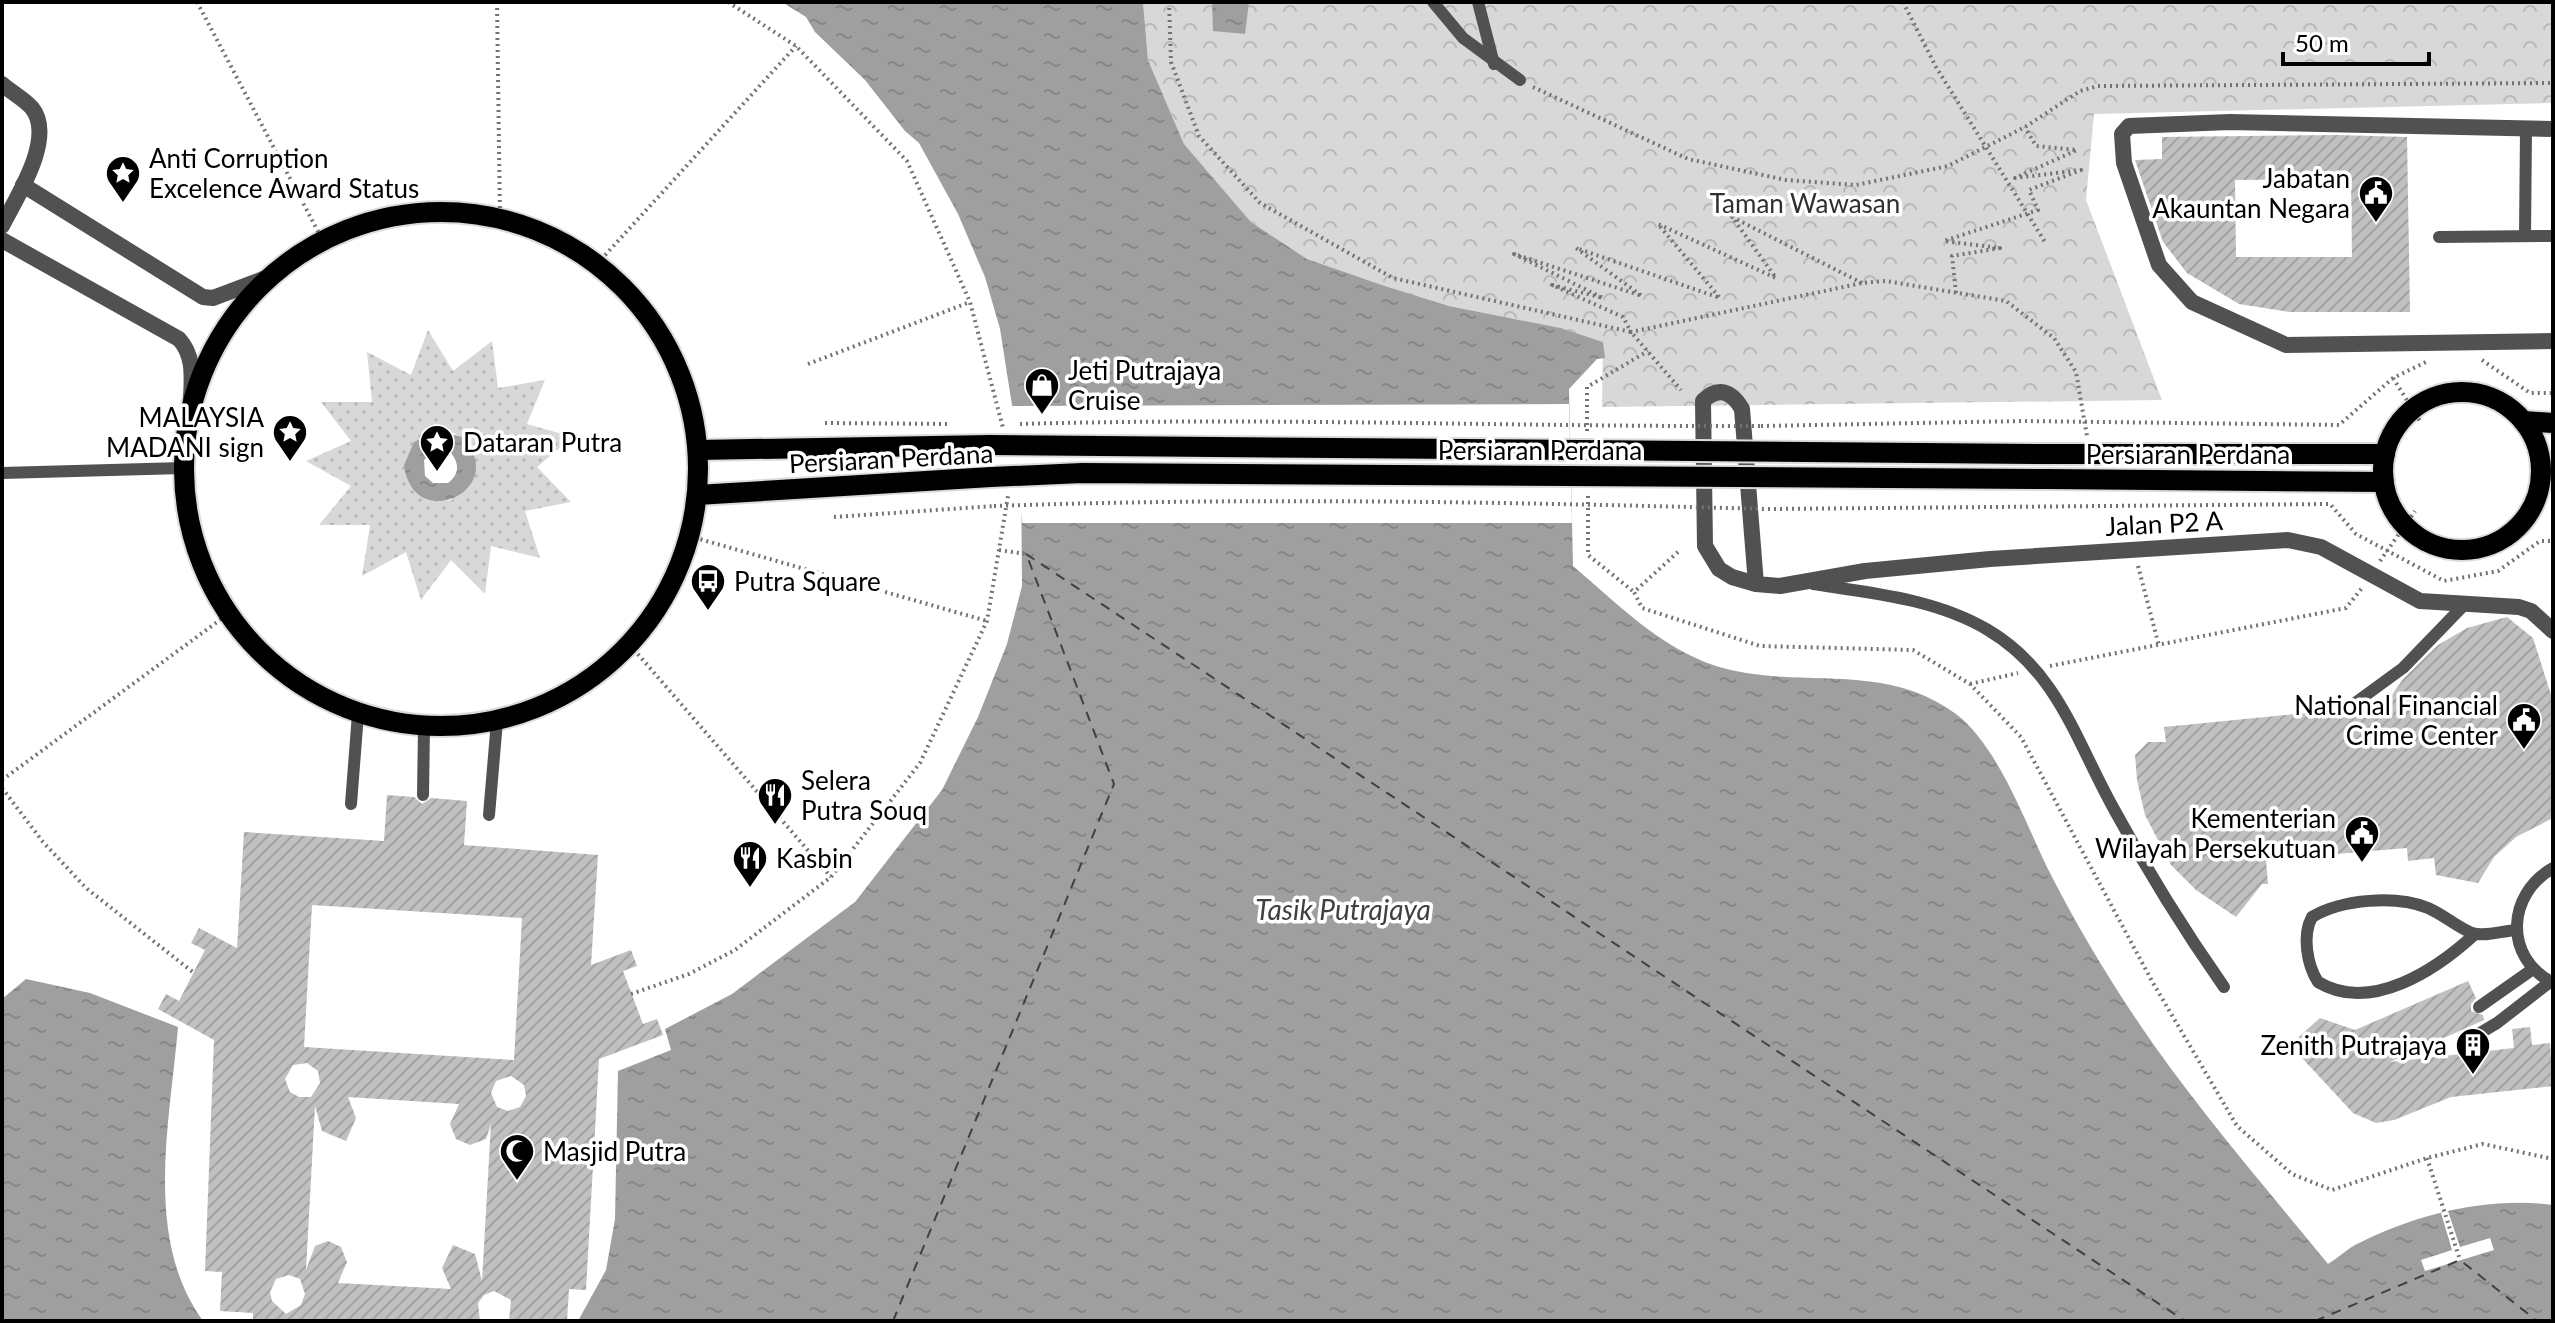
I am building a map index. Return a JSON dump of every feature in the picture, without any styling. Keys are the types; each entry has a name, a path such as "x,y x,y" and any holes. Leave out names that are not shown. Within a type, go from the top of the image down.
{"main road":[{"path":"455,211 500,218 567,244 597,264 631,296 659,333 687,394 698,450 697,495 689,536 669,588 630,645 600,673 567,695 530,712 458,727 424,727 358,714 327,701 272,664 228,614 195,544 186,506 183,468 191,405 208,358 233,315 266,278 322,239 364,222 409,212 455,211"},
{"path":"2458,392 2483,395 2505,405 2523,421 2535,441 2541,463 2543,507 2507,535 2473,550 2447,549 2424,540 2409,518 2391,505 2384,482 2385,454 2395,429 2416,415 2434,396 2458,392"},
{"path":"2523,421 2553,423"},
{"name":"Persiaran Perdana","path":"698,450 995,437 2043,454 2385,454"},
{"name":"Persiaran Perdana","path":"697,495 1082,473 2384,482"}],"street":[{"path":"2,84 33,109 40,129 37,152 2,226"},
{"path":"2553,129 2230,122 2129,126 2122,134 2124,163 2159,265 2192,302 2286,345 2553,341"},
{"path":"23,185 203,297 213,298 266,278"},
{"path":"2,240 179,339 189,350 192,364 191,405"},
{"name":"Jalan P2 A","path":"1756,584 1742,409 1730,393 1711,393 1703,401 1705,546 1719,569 1732,577 1756,584 1806,583 1865,571 2133,548 2288,540 2321,547 2420,601 2519,607 2531,611 2553,631"}],"lane":[{"path":"1433,2 1463,38 1494,64 1520,80"},
{"path":"1478,2 1494,64"},
{"path":"2525,236 2526,129"},
{"path":"2439,237 2553,236"},
{"path":"2,473 183,468"},
{"path":"1806,583 1920,602 1963,618 2011,646 2036,669 2072,721 2102,789 2169,906 2224,987"},
{"path":"2355,703 2410,662 2463,606"},
{"path":"351,804 358,714"},
{"path":"489,815 497,721"},
{"path":"423,795 424,727"},
{"path":"2470,1039 2552,982 2533,969 2521,951 2516,930 2517,910 2525,891 2539,876 2553,868"},
{"path":"2475,934 2450,957 2414,980 2366,991 2345,992 2318,982 2307,947 2308,924 2312,917 2344,905 2370,902 2427,908 2475,934 2516,930"},
{"path":"2479,1007 2533,969"}],"path":[{"path":"197,2 322,239"},
{"path":"497,2 500,218"},
{"path":"728,2 796,46 907,161 970,302 995,437 1132,421 1527,427 2086,422 2339,425 2393,378 2429,361"},
{"path":"1169,2 1171,62 1199,136 1260,203 1393,278 1631,332 1862,283 1886,281 2006,301 2054,338 2076,372 2086,422 2088,452"},
{"path":"1903,2 1936,67 2045,242"},
{"path":"597,264 796,46"},
{"path":"1520,80 1688,159 1786,180 1856,185 1948,166 2025,127 2080,91 2098,86 2553,83"},
{"path":"1956,293 1952,256 2000,248 1944,241 2038,210 2029,190 2081,170 2015,178 2077,150 2036,146 2025,127"},
{"path":"1681,390 1631,332 1623,317 1552,285 1603,298 1514,254 1642,296 1576,248 1720,298 1658,224 1776,278 1732,217 1862,283"},
{"path":"808,364 970,302"},
{"path":"2472,358 2503,373 2530,393 2553,393"},
{"path":"2393,378 2416,415"},
{"path":"825,423 959,424"},
{"path":"631,994 689,974 735,950 831,877 920,763 987,621 1009,490"},
{"path":"834,517 994,506 1139,501 1452,501 1765,509 2330,504 2356,534 2444,581 2498,571 2540,541 2553,541"},
{"path":"1970,684 2346,608 2373,575 2409,518"},
{"path":"689,536 987,621"},
{"path":"2133,548 2159,646"},
{"path":"999,550 1026,554"},
{"path":"1678,552 1634,592 1642,608 1760,646 1913,650 1970,684 2021,737 2153,983 2237,1126 2292,1174 2332,1190 2427,1158 2483,1144 2553,1159"},
{"path":"2,780 228,614"},
{"path":"630,645 831,877"},
{"path":"2,788 43,842 86,888 194,973"},
{"path":"2427,1158 2460,1260"}],"green space":[{"name":"Taman Wawasan","path":"1143,2 2553,2 2553,103 2094,114 2086,200 2162,400 1602,407 1603,342 1561,328 1449,306 1385,286 1307,259 1251,222 1184,144 1148,60"},
{"path":"428,330 453,371 492,341 498,388 545,380 527,424 573,437 537,467 571,502 525,511 540,558 491,546 485,594 451,560 421,600 406,552 362,576 370,525 319,525 351,486 306,461 351,441 321,402 372,402 367,352 411,375","holes":["437,430 454,433 468,444 452,500 438,500 426,494 406,474 414,442"]}],"water":[{"name":"Tasik Putrajaya","path":"782,2 1143,2 1148,60 1184,144 1251,222 1307,259 1385,286 1449,306 1561,328 1603,342 1605,358 1597,359 1569,389 1573,566 1658,636 1695,658 1746,673 1869,681 1899,687 1928,697 1956,714 1972,729 1999,767 2070,911 2134,1016 2203,1111 2328,1264 2359,1243 2429,1216 2479,1205 2553,1205 2553,1321 578,1321 606,1270 615,1219 618,1071 671,1050 665,1029 732,994 855,902 942,790 978,717 1007,644 1022,586 1021,462 1000,329 985,277 958,214 919,143 905,131 865,80 815,32 806,17"},
{"path":"1212,2 1249,2 1245,34 1213,31"},
{"path":"437,430 462,437 474,456 475,473 468,487 455,497 439,501 424,498 411,486 404,465 414,442","holes":["435,450 451,453 457,465 456,473 448,483 433,483 425,476 424,460"]},
{"path":"26,979 90,993 178,1027 167,1140 167,1217 173,1253 184,1288 203,1321 2,1321 2,999"}],"pier":[{"path":"1569,404 1572,523 1022,523 1012,406"},
{"path":"2448,1211 2460,1247 2490,1238 2494,1250 2425,1271 2421,1260 2452,1250 2441,1213"}],"building":[{"name":"Jabatan Akauntan Negara","path":"2162,137 2407,137 2410,312 2289,312 2239,304 2187,273 2163,242 2135,160 2162,159","holes":["2351,179 2352,257 2236,257 2235,180"]},
{"path":"2507,617 2533,638 2553,701 2553,818 2516,837 2494,857 2478,883 2436,875 2434,858 2408,861 2407,848 2266,860 2268,884 2262,884 2236,917 2196,890 2171,865 2145,815 2135,755 2148,742 2166,742 2164,727 2348,709 2355,712 2385,705 2403,679 2438,645 2467,628"},
{"path":"387,795 414,797 422,804 431,798 467,801 464,845 598,855 591,965 631,950 637,966 623,971 643,1024 657,1019 663,1035 599,1059 586,1290 569,1289 567,1321 509,1321 511,1300 494,1291 484,1295 478,1303 480,1321 253,1321 253,1313 220,1311 222,1272 205,1271 214,1040 158,1009 166,994 179,1001 205,950 191,943 199,928 237,948 244,832 384,841","holes":["312,905 522,918 514,1060 304,1047","307,1063 318,1071 320,1083 311,1097 299,1097 290,1092 285,1079 293,1065","511,1076 524,1085 526,1096 520,1107 508,1111 497,1107 491,1093 496,1081","348,1097 459,1104 450,1124 456,1139 470,1145 486,1139 491,1124 482,1281 475,1254 453,1245 442,1268 451,1289 338,1283 347,1262 341,1247 328,1241 315,1246 306,1270 315,1106 322,1131 346,1141 356,1118","289,1275 300,1279 305,1294 301,1305 286,1314 272,1301 270,1292 276,1279"]},
{"name":"Zenith Putrajaya","path":"2468,981 2476,998 2471,1004 2471,1011 2483,1015 2484,1020 2390,1062 2514,1048 2512,1029 2530,1027 2532,1045 2550,1043 2553,1086 2451,1097 2394,1120 2376,1123 2353,1113 2290,1045 2320,1018 2355,1030"}],"ferry route":[{"path":"1026,554 2185,1321"},
{"path":"893,1321 1114,784 1027,556"},
{"path":"2315,1321 2460,1260 2537,1321"}],"place":[{"name":"Anti Corruption Excelence Award Status","path":"123,204"},
{"name":"Jabatan Akauntan Negara","path":"2376,224"},
{"name":"Jeti Putrajaya Cruise","path":"1042,416"},
{"name":"MALAYSIA MADANI sign","path":"290,463"},
{"name":"Dataran Putra","path":"437,473"},
{"name":"Putra Square","path":"708,612"},
{"name":"National Financial Crime Center","path":"2524,751"},
{"name":"Selera Putra Souq","path":"775,826"},
{"name":"Kementerian Wilayah Persekutuan","path":"2362,864"},
{"name":"Kasbin","path":"750,889"},
{"name":"Zenith Putrajaya","path":"2473,1076"},
{"name":"Masjid Putra","path":"517,1182"}]}
